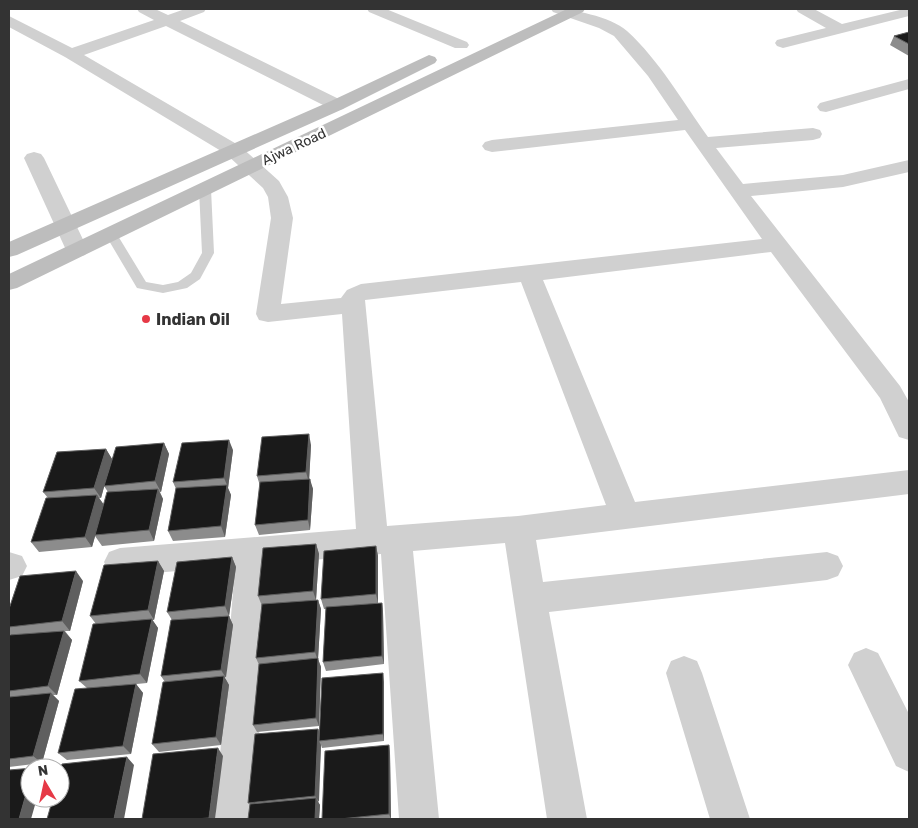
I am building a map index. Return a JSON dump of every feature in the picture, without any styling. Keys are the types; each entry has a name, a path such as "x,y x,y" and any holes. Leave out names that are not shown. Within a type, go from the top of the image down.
{"main road":[{"path":"513,21 539,9"},
{"name":"Ajwa Road","path":"9,283 253,166 569,10"},
{"name":"Ajwa Road","path":"9,250 337,105 478,37"}],"street":[{"path":"144,9 337,105"},
{"path":"71,54 200,9"},
{"path":"374,9 461,45"},
{"path":"803,9 840,29"},
{"path":"569,10 620,34 654,73 737,190 891,394 909,429"},
{"path":"783,43 909,12"},
{"path":"11,15 71,54 233,150 272,185 278,197 282,218 268,314 353,305"},
{"path":"826,107 909,84"},
{"path":"492,146 690,124"},
{"path":"703,143 813,134"},
{"path":"34,158 64,226 77,250"},
{"path":"737,190 843,181 909,166"},
{"path":"419,819 385,540 353,305 355,294 778,244"},
{"path":"529,274 625,516"},
{"path":"120,562 518,529 909,482"},
{"path":"518,529 567,819"},
{"path":"235,819 252,551"},
{"path":"531,599 827,566"},
{"path":"866,664 909,753"},
{"path":"684,672 730,819"}],"lane":[{"path":"111,234 142,285 163,289 182,285 196,276 208,253 204,189"}],"building":[{"path":"909,32 909,44 894,36"},
{"path":"309,434 306,472 257,476 262,437"},
{"path":"229,440 224,478 173,482 182,443"},
{"path":"164,443 155,481 104,486 116,447"},
{"path":"106,449 94,488 43,492 57,452"},
{"path":"310,479 308,520 255,525 260,482"},
{"path":"227,485 221,526 168,531 176,488"},
{"path":"158,489 149,530 95,535 107,492"},
{"path":"97,495 85,537 31,542 46,498"},
{"path":"316,544 313,591 258,596 263,548"},
{"path":"376,546 376,594 321,599 324,551"},
{"path":"232,557 225,606 167,612 177,562"},
{"path":"158,561 148,610 90,616 104,565"},
{"path":"76,571 62,621 9,627 9,609 20,576"},
{"path":"318,600 315,652 256,658 262,604"},
{"path":"382,603 382,656 323,662 326,607"},
{"path":"229,616 221,670 161,676 171,620"},
{"path":"152,619 140,674 79,681 93,624"},
{"path":"64,631 48,686 9,691 9,635"},
{"path":"318,658 316,718 253,725 259,664"},
{"path":"383,673 383,734 319,741 322,678"},
{"path":"224,676 216,737 152,744 163,682"},
{"path":"136,684 123,746 58,753 75,689"},
{"path":"51,693 33,756 9,759 9,697"},
{"path":"318,729 315,796 248,803 255,734"},
{"path":"389,745 389,814 322,819 325,751"},
{"path":"218,748 209,818 142,819 153,754"},
{"path":"127,757 114,819 47,819 50,808 70,808 70,763"},
{"path":"20,769 20,808 22,808 19,819 9,819 9,770"},
{"path":"316,798 315,819 248,819 250,804"}],"place":[{"name":"Indian Oil","path":"146,319"}]}
